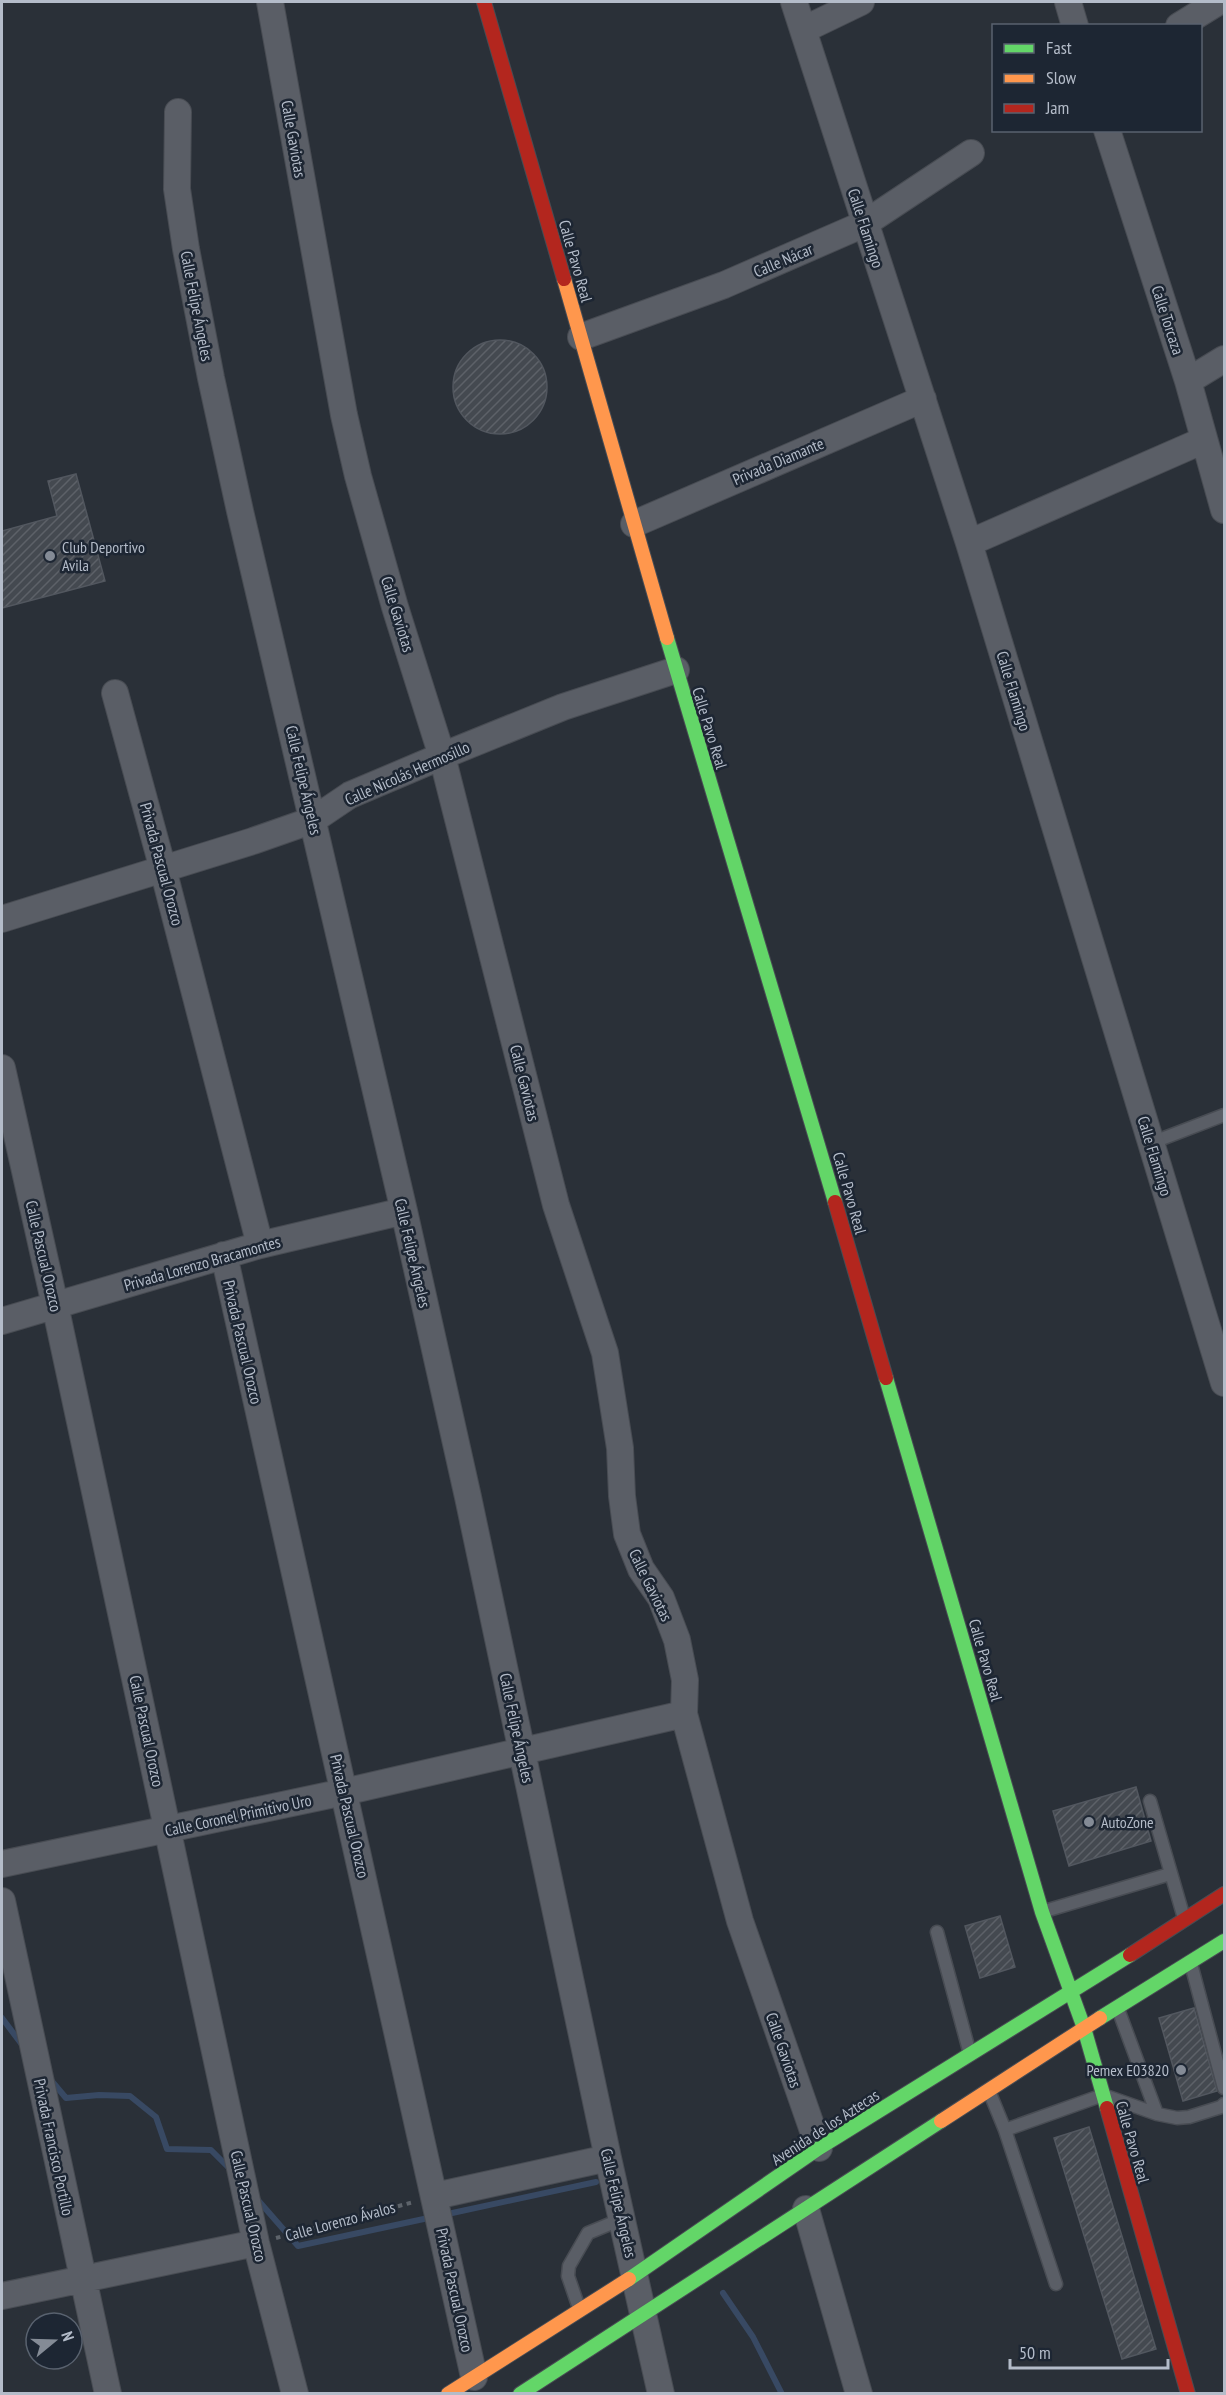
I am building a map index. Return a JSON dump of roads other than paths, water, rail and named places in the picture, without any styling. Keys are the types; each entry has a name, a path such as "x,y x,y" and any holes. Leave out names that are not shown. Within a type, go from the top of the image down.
{"street":[{"name":"Calle Gaviotas","path":"270,2 344,415 379,552 442,756 556,1205 605,1353 620,1448 622,1496 627,1534 641,1569 661,1598 677,1640 685,1680 684,1714 740,1921 819,2148"},
{"name":"Calle Pavo Real","path":"484,2 676,670 818,1140 1042,1912 1084,2028 1188,2394"},
{"name":"Calle Flamingo","path":"794,2 969,543 1224,1383"},
{"path":"803,30 861,2"},
{"path":"1068,2 1074,24"},
{"path":"1182,24 1218,2"},
{"name":"Calle Felipe Ángeles","path":"178,112 177,189 211,378 468,1497 661,2394"},
{"name":"Calle Torcaza","path":"1108,132 1188,381 1224,510"},
{"name":"Calle Nácar","path":"581,337 724,285 864,224 970,153"},
{"path":"1188,381 1224,359"},
{"name":"Privada Diamante","path":"634,524 923,399"},
{"path":"969,543 1204,440"},
{"name":"Calle Nicolás Hermosillo","path":"2,919 254,841 313,820 350,795 442,756 563,707 676,670"},
{"name":"Privada Pascual Orozco","path":"115,693 260,1245"},
{"name":"Calle Pascual Orozco","path":"2,1068 256,2243 295,2394"},
{"name":"Privada Lorenzo Bracamontes","path":"2,1321 260,1245 404,1211"},
{"name":"Privada Pascual Orozco","path":"224,1255 474,2377"},
{"name":"Calle Coronel Primitivo Uro","path":"2,1864 344,1792 684,1714"},
{"name":"Avenida de los Aztecas","path":"447,2394 635,2276 819,2148 1072,1993 1224,1894"},
{"name":"Privada Francisco Portillo","path":"2,1901 108,2394"},
{"path":"520,2394 1084,2028 1224,1941"},
{"path":"435,2196 609,2158"},
{"path":"806,2209 859,2394"},
{"path":"2,2296 256,2243"}],"lane":[{"path":"1151,1143 1224,1115"},
{"path":"1150,1801 1184,1919"},
{"path":"1042,1912 1170,1875"},
{"path":"937,1932 970,2055"},
{"path":"1190,1963 1224,2088"},
{"path":"1117,2008 1157,2114"},
{"path":"988,2090 1005,2130 1056,2284"},
{"path":"1005,2130 1103,2095 1157,2114 1177,2118 1189,2117 1224,2104"},
{"path":"580,2311 568,2276 569,2266 588,2233 622,2219"}],"waterway":[{"path":"2,2018 23,2046"},
{"path":"50,2079 66,2098 99,2095 130,2096 156,2117 167,2149 211,2150 232,2171"},
{"path":"443,2215 596,2182"},
{"path":"257,2199 298,2246 433,2217"},
{"path":"723,2293 753,2337 782,2394"}],"place":[{"name":"Club Deportivo Avila","path":"50,556"},
{"name":"AutoZone","path":"1089,1822"},
{"name":"Pemex E03820","path":"1181,2070"}]}
